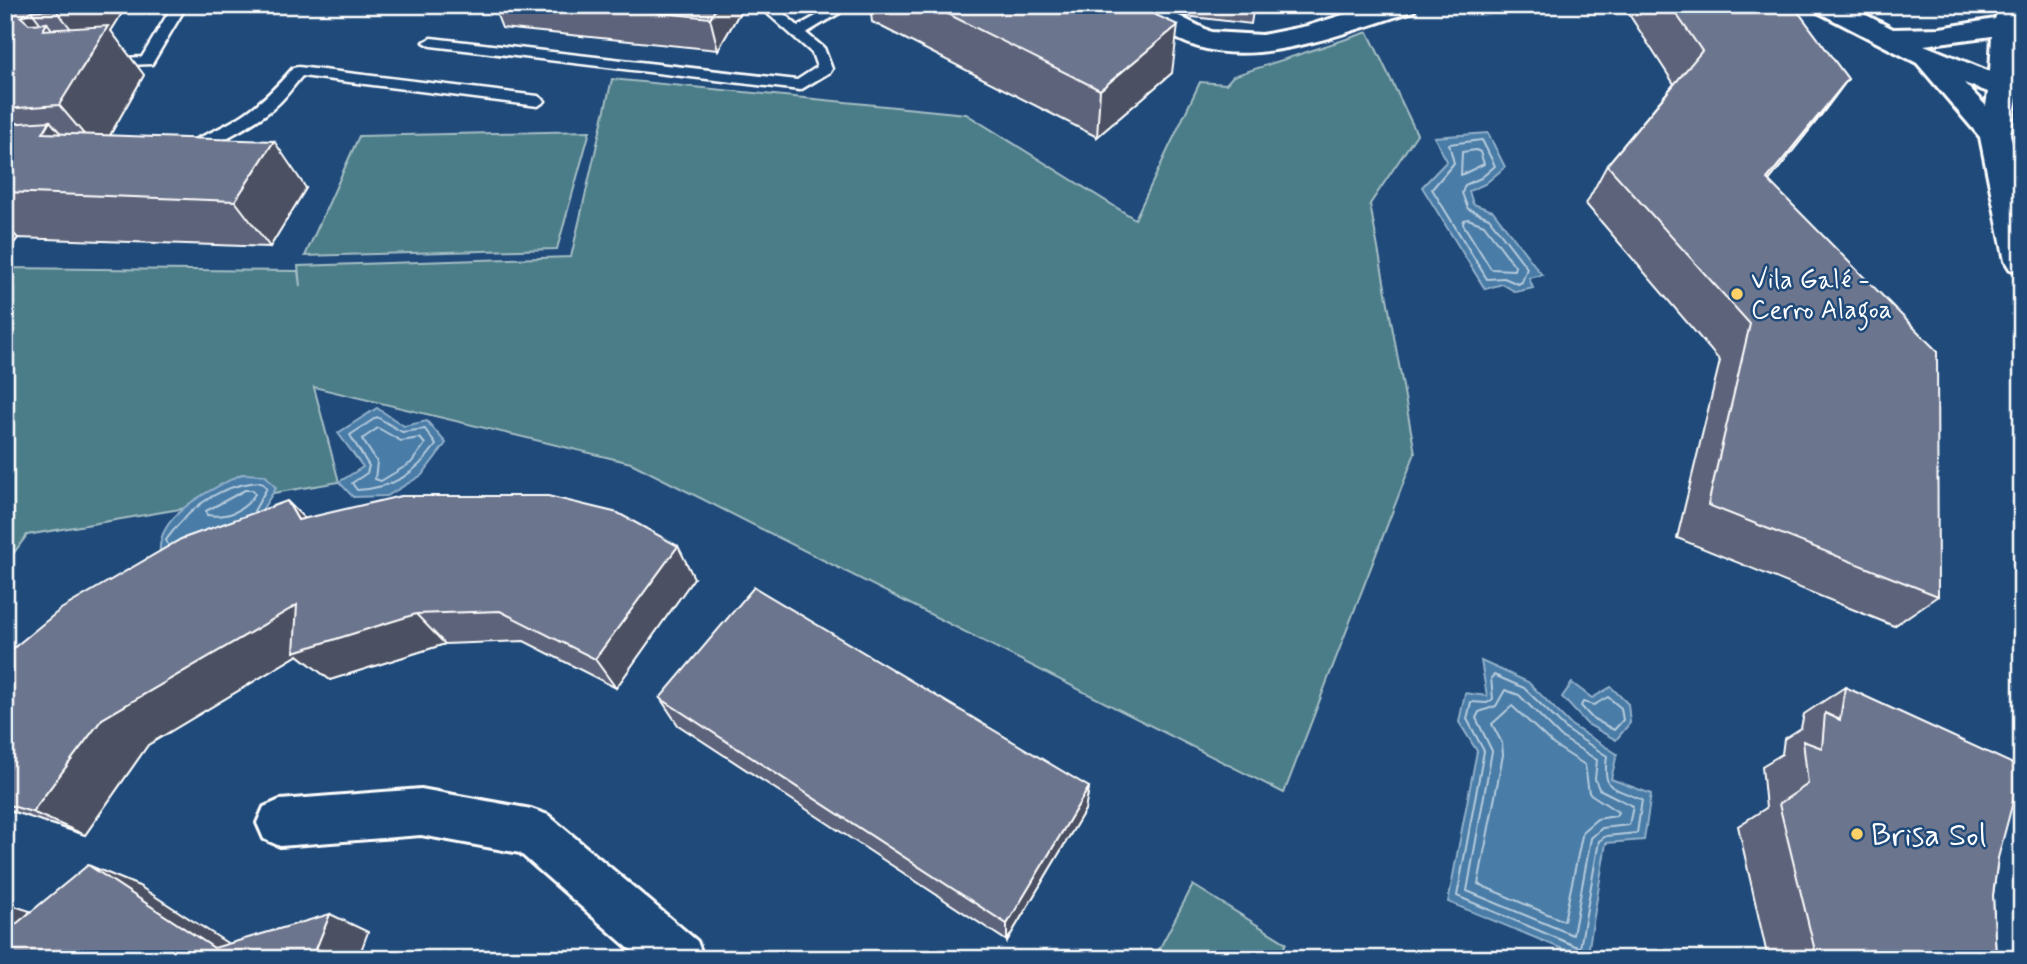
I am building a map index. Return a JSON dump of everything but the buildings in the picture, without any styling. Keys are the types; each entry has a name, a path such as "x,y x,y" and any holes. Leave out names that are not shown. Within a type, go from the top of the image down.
{"street":[{"path":"1135,5 1205,40 1262,44 1313,33 1404,5"},
{"path":"1826,5 1922,55 2013,91"},
{"path":"1891,37 1940,36 2011,15 2013,91 1996,134"},
{"path":"1922,55 1996,134 2022,261"},
{"path":"280,823 421,811 531,832 679,959"}],"lane":[{"path":"96,64 147,61 180,5"},
{"path":"431,42 800,85 825,69 819,51 765,5"},
{"path":"796,33 846,5"},
{"path":"174,155 237,127 272,102 298,71 538,101"}],"green space":[{"path":"1368,32 1417,134 1370,204 1415,453 1284,793 631,463 314,387 339,482 27,535 5,565 5,268 298,271 300,286 298,266 571,257 612,79 966,114 1135,219 1200,82 1226,84 1233,76"},
{"path":"590,131 557,249 305,256 359,136"},
{"path":"1193,885 1286,943 1279,959 1154,959"}],"water":[{"path":"1488,133 1505,167 1485,184 1469,191 1473,204 1493,211 1542,275 1529,278 1533,288 1516,292 1502,284 1485,289 1422,187 1447,161 1434,137"},
{"path":"377,408 404,426 427,421 446,443 422,475 387,496 353,497 339,482 363,467 338,433"},
{"path":"242,474 265,475 276,488 255,521 160,553 161,539 176,515 202,495"},
{"path":"1481,661 1528,682 1571,725 1617,754 1611,779 1651,794 1644,840 1606,843 1587,959 1448,902 1477,751 1459,722 1465,693 1487,696"},
{"path":"1572,683 1592,698 1611,687 1628,704 1630,723 1616,740 1587,724 1562,697"}],"place":[{"name":"Vila Galé - Cerro Alagoa","path":"1737,294"},
{"name":"Brisa Sol","path":"1857,834"}]}
